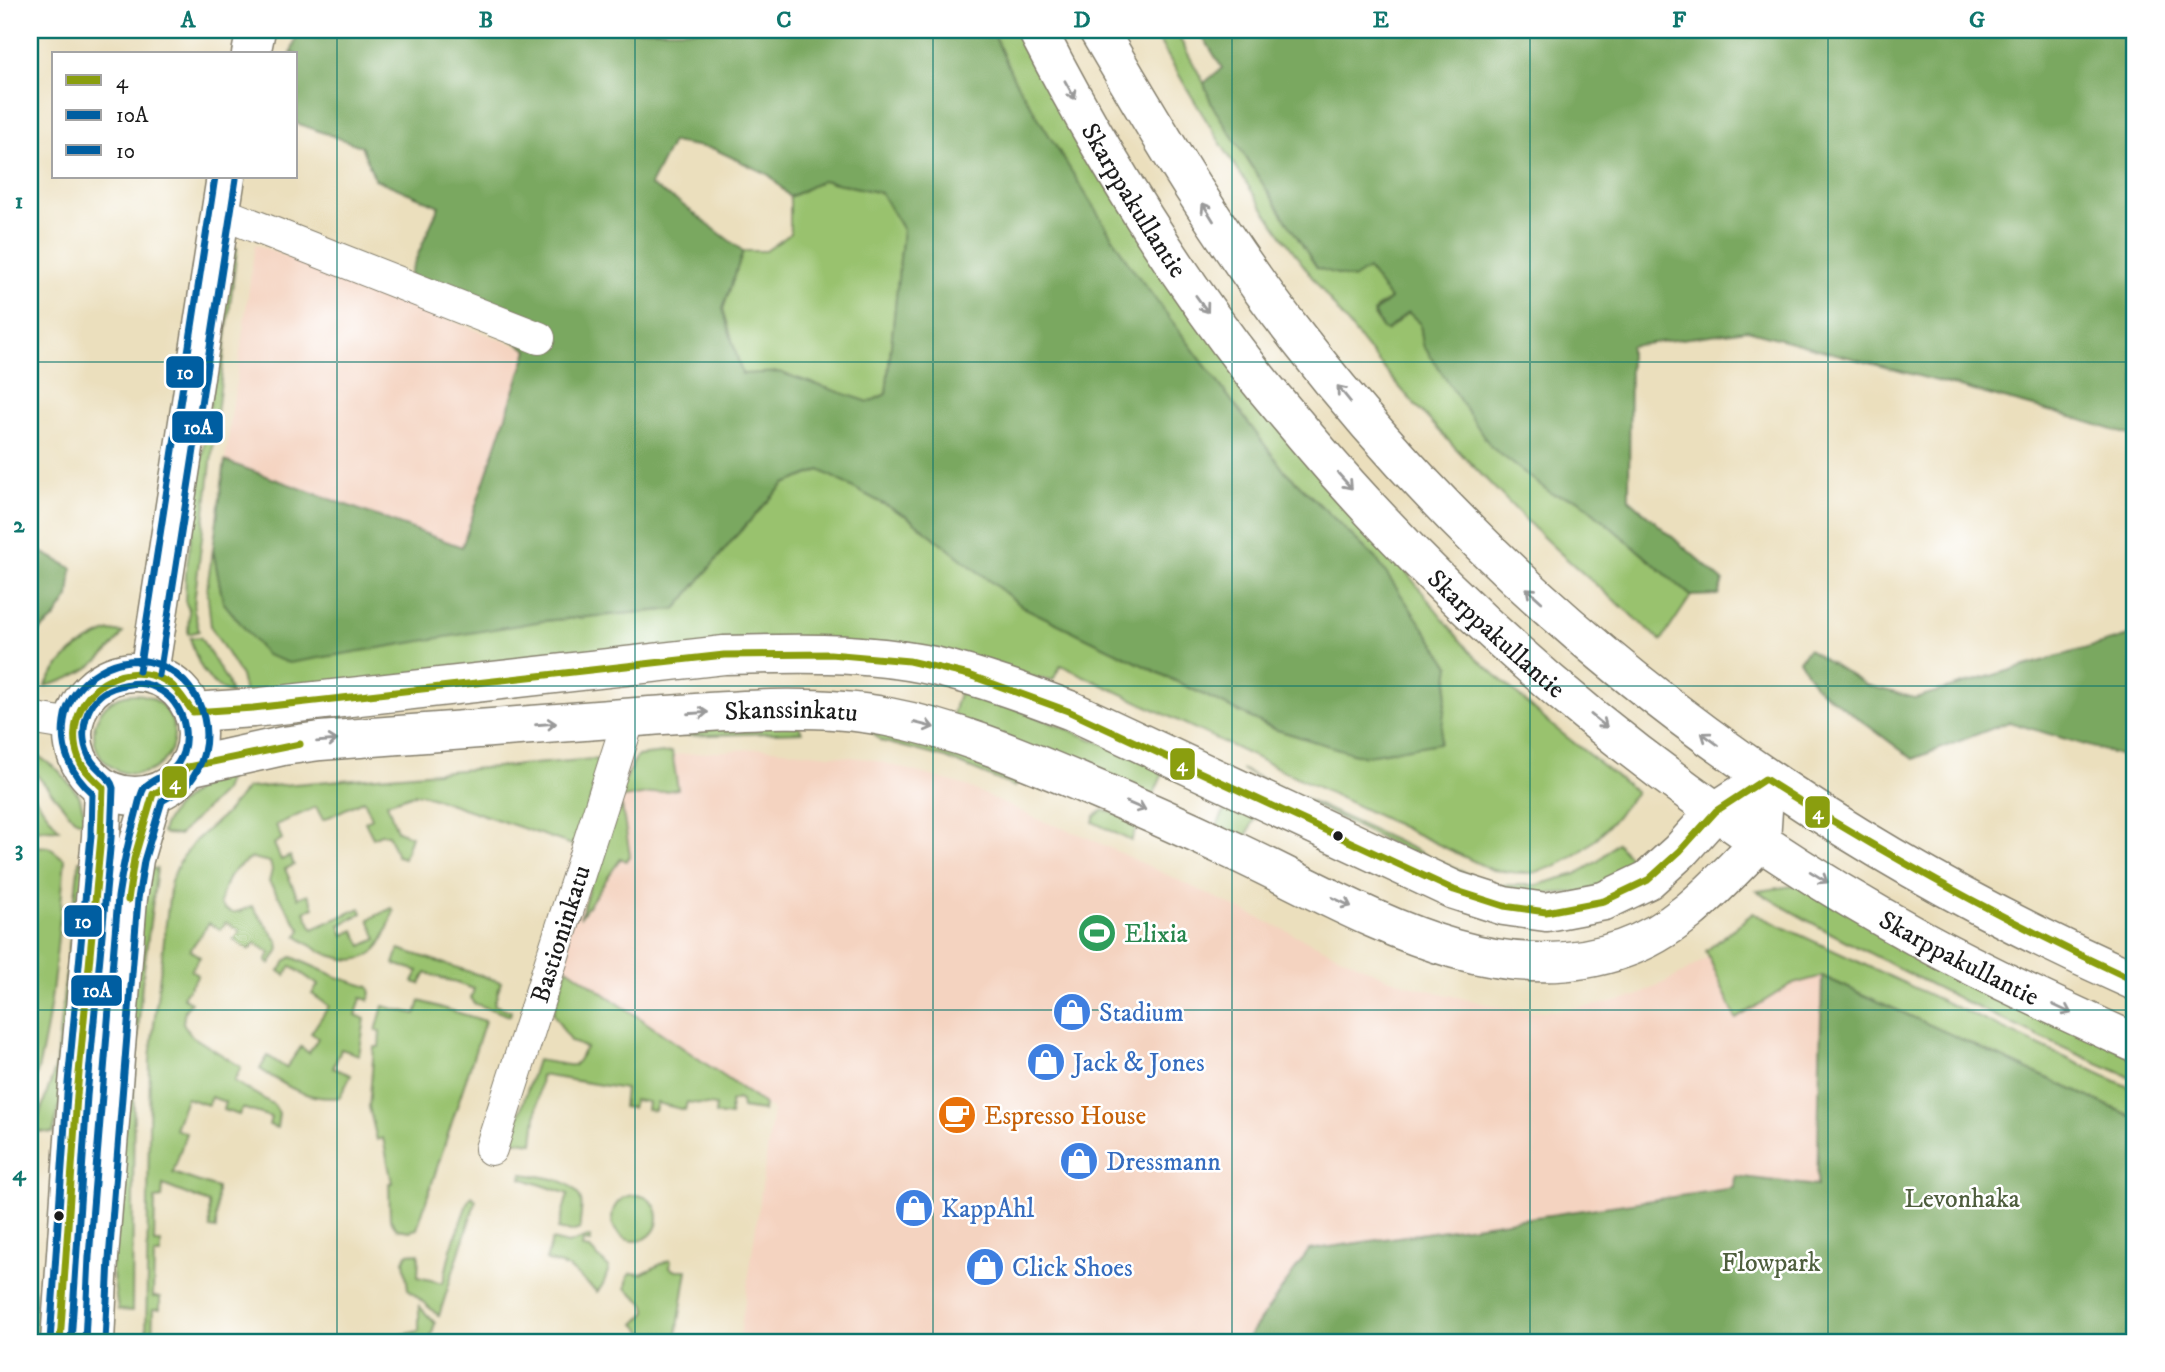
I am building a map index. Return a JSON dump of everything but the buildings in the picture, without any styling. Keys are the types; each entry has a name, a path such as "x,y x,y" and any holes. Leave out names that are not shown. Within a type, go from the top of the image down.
{"street":[{"path":"252,52 257,30"},
{"name":"Skarppakullantie","path":"1037,30 1105,153 1175,265 1254,374 1386,526 1504,642 1649,762 1761,841 1920,938 2008,984 2135,1043"},
{"name":"Skarppakullantie","path":"1098,30 1226,239 1297,337 1364,419 1424,485 1531,593 1600,653 1765,779 1864,842 1949,891 2039,938 2135,981"},
{"path":"149,673 223,194 538,338"},
{"path":"193,712 724,655 801,653 894,660 933,666 1072,711 1454,890 1504,906 1546,912 1604,901 1648,880 1680,851 1716,811 1765,779"},
{"path":"123,673 149,673 163,678 186,698 193,712 197,740 188,767 173,784 153,794 127,796 103,788 87,774 77,756 73,742 74,725 81,703 99,683 123,673"},
{"name":"Skanssinkatu","path":"188,767 283,746 320,741 629,718 726,711 843,712 885,716 950,732 1026,759 1178,824 1417,936 1449,948 1518,962 1559,963 1623,949 1643,941 1686,915 1761,841"},
{"path":"30,718 74,725"},
{"name":"Bastioninkatu","path":"491,1149 629,718"},
{"path":"1761,841 1765,779"},
{"path":"61,1342 76,1095 101,837 103,788"},
{"path":"95,1342 99,1258 128,898 134,859 153,794"}],"shaded area":[{"path":"255,244 528,350 462,547 225,461"},
{"path":"762,748 870,759 964,785 1042,821 1082,835 1385,977 1498,1007 1528,1011 1557,1010 1598,1005 1637,996 1720,950 1822,976 1817,1186 1736,1176 1734,1188 1309,1250 1245,1342 739,1342 773,1110 543,951 601,761"}],"green space":[{"path":"298,30 992,30 1013,77 1129,264 1283,469 1377,560 1450,666 1440,743 1362,756 1274,729 1023,607 908,517 820,470 784,484 734,538 676,609 543,621 289,663 266,655 223,602 213,549 225,461 462,547 528,350 409,275 439,206 375,179 361,146 298,124 298,52 292,52","holes":["672,142 714,149 769,175 790,197 823,180 881,193 903,230 886,394 869,402 779,372 742,374 723,309 743,251 679,202 650,185"]},
{"path":"992,30 1018,30 1030,56 1411,578 1469,651 1549,723 1636,792 1604,830 1581,851 1553,867 1536,872 1492,870 1061,665 1053,680 983,671 895,651 246,698 241,676 211,627 207,587 213,549 223,602 543,621 676,609 734,538 784,484 820,470 908,517 1023,607 1274,729 1362,756 1377,560 1283,469 1129,264 1012,77"},
{"path":"1153,30 1175,30 1204,83 1212,105 1368,269 1390,299 1376,308 1374,316 1382,328 1387,331 1408,312 1420,323 1423,345 1552,493 1578,499 1691,596 1661,641 1543,537 1396,383 1329,299 1266,212 1207,122"},
{"path":"1199,30 2135,30 2135,437 2075,418 1747,330 1630,346 1629,499 1723,581 1718,595 1691,596 1578,499 1552,494 1491,447 1423,345 1420,323 1408,312 1386,331 1382,328 1374,312 1390,299 1368,269 1353,279 1317,268 1212,105 1204,83 1222,68"},
{"path":"823,180 881,193 903,230 886,394 869,403 779,373 742,374 723,309 743,251 766,251 790,234 790,197"},
{"path":"232,246 237,248 195,595 194,610 199,631 188,634 186,572"},
{"path":"30,546 72,568 69,597 54,619 30,639"},
{"path":"110,631 123,633 98,660 69,678 45,686 72,652"},
{"path":"2135,634 2135,760 2009,722 1913,759 1816,687 1799,660 1808,649 1866,685 1915,698"},
{"path":"200,637 227,681 231,694 215,685 199,664 190,638"},
{"path":"961,686 1165,769 1150,803 951,721"},
{"path":"134,694 149,697 162,706 171,719 174,734 171,749 162,762 149,771 134,774 119,771 106,762 97,749 94,734 97,719 106,706 119,697"},
{"path":"795,719 802,732 682,736 677,733"},
{"path":"869,729 1028,771 1015,787 946,758 881,741"},
{"path":"33,752 59,771 79,795 86,819 84,823 74,819 30,767"},
{"path":"672,752 678,789 617,799 638,756"},
{"path":"593,759 601,761 578,847 422,794 387,803 397,831 411,836 404,858 397,856 388,834 373,838 365,822 372,818 364,800 323,820 316,807 276,825 282,839 274,844 281,860 290,856 294,865 285,869 298,898 308,894 314,907 305,912 313,929 360,908 362,913 340,925 344,935 354,930 362,946 377,939 369,919 392,908 394,911 381,943 373,953 363,958 352,960 328,955 297,936 301,930 269,882 272,870 270,862 252,858 230,876 220,904 231,912 252,906 278,942 279,950 270,964 266,961 270,953 255,943 249,950 234,940 240,931 226,922 220,930 209,923 190,950 200,957 191,970 198,975 183,997 191,1003 185,1010 183,1023 192,1036 241,1067 234,1081 274,1105 279,1113 277,1128 269,1125 271,1117 242,1108 239,1115 223,1110 225,1102 211,1097 208,1105 186,1098 175,1129 186,1133 173,1173 217,1188 216,1229 210,1228 209,1203 163,1185 162,1198 155,1199 154,1243 161,1243 161,1255 154,1255 153,1297 160,1297 160,1309 153,1309 152,1342 146,1342 150,1058 171,881 180,861 195,841 225,814 247,788"},
{"path":"1241,769 1465,873 1498,885 1537,885 1576,874 1598,861 1617,843 1637,865 1586,892 1494,895"},
{"path":"229,777 224,791 179,835 162,832 172,813 188,796 209,783"},
{"path":"30,791 59,829 30,830"},
{"path":"1229,801 1257,814 1243,843 1215,830"},
{"path":"622,807 630,855 626,861 621,858 580,918 610,819"},
{"path":"1103,810 1140,820 1131,841 1093,822 1095,816"},
{"path":"30,846 49,847 65,860 50,1010 30,1099"},
{"path":"79,861 91,862 68,1071 53,1133 34,1131 55,1069"},
{"path":"142,868 157,869 142,983 134,1084 132,1311 118,1310 109,1249"},
{"path":"1800,885 2135,1058 2135,1079 1957,997 1827,931 1757,891"},
{"path":"1753,913 2135,1090 2135,1118 1822,976 1790,985 1736,1019 1706,951"},
{"path":"399,949 501,982 494,1005 511,1011 510,1016 473,1003 471,998 474,989 426,973 420,984 413,982 418,971 394,964"},
{"path":"292,957 337,977 369,987 369,1000 361,998 356,1015 365,1019 359,1055 341,1049 333,1068 351,1075 340,1097 307,1095 260,1069 268,1056 286,1068 301,1047 309,1053 318,1038 311,1033 329,1006 312,994 318,985 291,966 285,975 279,971"},
{"path":"567,968 764,1104 763,1111 742,1108 741,1101 737,1099 730,1102 731,1116 715,1114 716,1106 687,1102 685,1110 657,1103 655,1111 647,1110 648,1102 634,1100 632,1108 623,1107 625,1089 541,1075 533,1143 511,1140 537,1060 574,1066 586,1048 570,1041 553,1013"},
{"name":"Levonhaka","path":"1822,976 2135,1118 2135,1342 1245,1342 1309,1250 1734,1188 1735,1176 1817,1186"},
{"path":"420,1001 485,1021 417,1229 410,1231 397,1229 390,1219 389,1183 392,1183 383,1138 377,1140 369,1107 374,1047 379,1047 380,1032 376,1031 383,1006 416,1014"},
{"path":"522,1174 556,1180 572,1187 581,1201 580,1229 571,1232 558,1229 568,1194 521,1178"},
{"path":"635,1195 651,1202 658,1218 651,1234 635,1241 619,1234 612,1218 619,1202"},
{"path":"472,1196 476,1200 439,1316 408,1289 404,1261 407,1254 419,1253 418,1277 443,1283 451,1249"},
{"path":"591,1237 591,1242 583,1241 582,1248 590,1249 609,1268 603,1285 597,1292 569,1268 546,1260 552,1240 568,1244"},
{"path":"669,1260 673,1270 687,1270 677,1334 671,1342 653,1342 635,1324 647,1312 646,1305 626,1288 628,1276 631,1273 641,1274"},
{"path":"30,1291 34,1291 41,1342 30,1342"},
{"path":"419,1306 435,1323 430,1342 402,1342 401,1335 419,1331"}],"transit line":[{"name":"10","path":"139,671 215,178"},
{"name":"10A","path":"159,675 236,179"},
{"name":"4","path":"60,1342 77,1095 101,837 103,788 79,759 75,739 77,719 85,702 97,688 112,678 130,674 149,675 169,683 193,712 253,708 724,655 830,654 909,661 969,675 1068,711 1454,890 1504,906 1546,912 1604,901 1648,880 1680,851 1716,811 1765,779 1947,886 2135,981"},
{"name":"10","path":"50,1341 67,1094 91,836 92,793 78,778 69,761 64,742 64,721 76,692 100,671 115,664 147,661 177,675 190,688 204,718 206,734 199,768 189,783 162,801 144,861 138,899 109,1259 105,1342"},
{"name":"10A","path":"71,1342 87,1096 111,838 113,788 110,780 91,760 86,750 84,729 90,709 103,693 120,686 139,683 151,685 171,699 183,719 185,741 178,763 171,771 144,788 128,845 118,897 89,1257 85,1342"},
{"name":"4","path":"128,900 134,859 153,794 173,784 188,767 300,744"}],"place":[{"name":"Elixia","path":"1097,933"},
{"name":"Stadium","path":"1072,1012"},
{"name":"Jack & Jones","path":"1046,1062"},
{"name":"Espresso House","path":"957,1115"},
{"name":"Dressmann","path":"1079,1161"},
{"name":"KappAhl","path":"914,1208"},
{"name":"Click Shoes","path":"985,1267"}],"park label":[{"name":"Flowpark","path":"1771,1262"}]}
